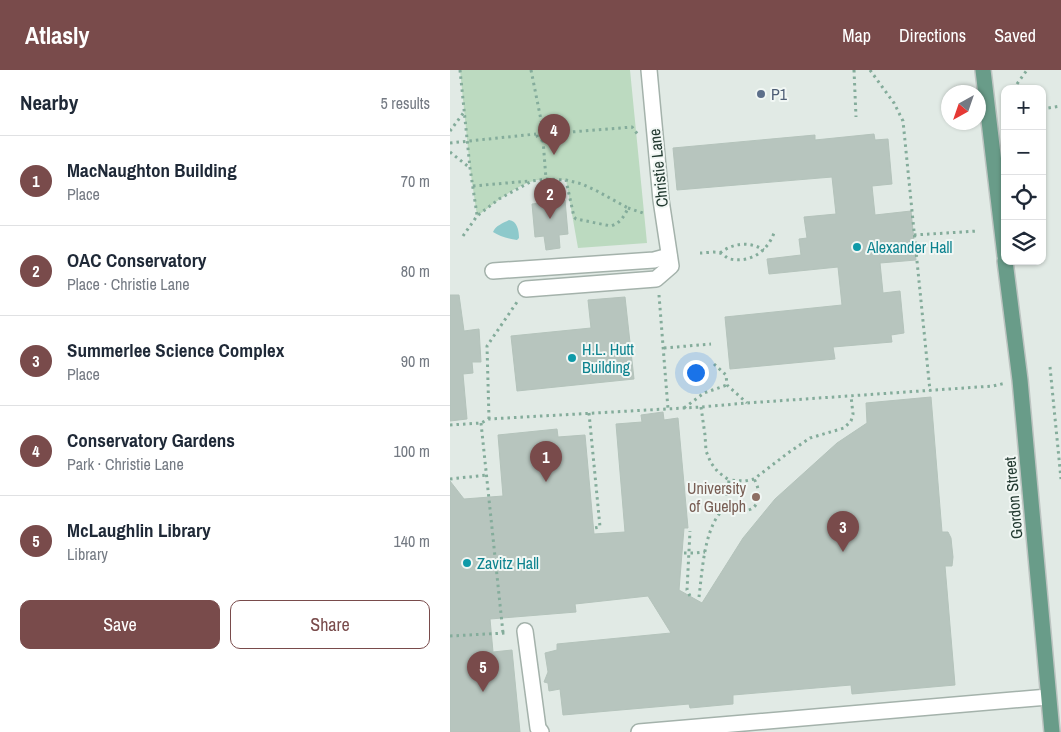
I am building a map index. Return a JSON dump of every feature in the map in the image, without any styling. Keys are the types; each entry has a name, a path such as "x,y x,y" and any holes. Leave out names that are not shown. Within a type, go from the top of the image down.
{"main road":[{"path":"983,70 1001,222"},
{"name":"Gordon Street","path":"1005,265 1020,390 1052,732"}],"street":[{"name":"Christie Lane","path":"649,70 661,200 670,261"},
{"path":"493,271 654,260 670,261"},
{"path":"526,289 656,279 670,261"},
{"path":"525,631 538,728 541,732"},
{"path":"639,732 734,728 1048,696"}],"path":[{"path":"460,70 477,216"},
{"path":"531,70 543,130 547,134 632,127 638,136"},
{"path":"854,70 856,117"},
{"path":"870,70 894,103 903,121 930,391"},
{"path":"1017,84 1027,70"},
{"path":"1046,108 1061,106"},
{"path":"450,131 464,111"},
{"path":"450,143 536,134 538,131 543,130"},
{"path":"536,134 538,139 542,140"},
{"path":"542,140 546,138 547,134"},
{"path":"542,140 546,179"},
{"path":"450,152 470,168"},
{"path":"473,186 546,179 566,180 582,184 628,208 646,214"},
{"path":"566,180 576,219 611,226 616,225 622,220 628,208"},
{"path":"463,236 477,216 499,199 532,181"},
{"path":"915,235 978,230"},
{"path":"700,253 720,252 729,258 744,259 756,256 764,250 774,233"},
{"path":"720,252 727,246 745,244 757,246 764,250"},
{"path":"489,419 487,346 526,289"},
{"path":"658,289 668,409"},
{"path":"664,348 711,344"},
{"path":"714,364 726,375 728,385 747,403"},
{"path":"1050,367 1061,479"},
{"path":"450,425 481,423 489,419 701,407 930,391 993,386 1006,383"},
{"path":"684,408 704,393 728,385"},
{"path":"701,407 706,451 711,463 718,472 729,480 745,481 754,480 799,444 810,438 844,428 851,421 853,414 851,396"},
{"path":"589,414 600,527 594,528"},
{"path":"481,423 503,633"},
{"path":"450,479 487,476"},
{"path":"729,480 727,496 730,506"},
{"path":"730,506 743,511 751,509 758,502 758,484 754,480"},
{"path":"699,597 707,541 720,512 730,506"},
{"path":"690,531 687,590 690,596"},
{"path":"684,553 705,552"},
{"path":"450,636 525,631"}],"green space":[{"path":"460,70 630,70 647,243 578,248 566,180 542,180 527,183 504,196 477,216"}],"water":[{"path":"509,220 517,226 519,238 517,240 493,232 497,226"}],"building":[{"name":"Alexander Hall","path":"874,134 875,140 888,139 892,184 872,186 875,215 911,211 916,260 880,263 883,293 900,291 904,333 891,335 892,342 833,347 835,359 730,369 725,317 842,305 838,267 769,274 767,259 801,255 799,239 807,238 804,217 836,214 832,177 677,190 673,148 815,135 815,140"},
{"path":"565,200 568,234 559,235 560,248 546,250 544,236 535,237 532,204"},
{"path":"450,295 459,295 464,331 479,329 481,362 472,362 473,373 463,374 467,419 450,421"},
{"name":"H.L. Hutt Building","path":"625,297 634,379 517,391 511,336 591,328 588,300"},
{"path":"931,397 942,532 948,532 951,538 953,557 952,566 945,566 955,685 852,694 851,685 733,695 733,704 690,708 689,704 563,715 560,689 549,691 548,683 544,682 548,672 545,653 557,650 557,644 671,633 648,596 575,604 576,612 490,619 493,652 512,650 520,732 450,732 450,481 464,499 503,496 498,435 557,429 558,437 585,435 594,534 625,532 616,424 642,422 641,415 663,412 664,420 678,418 688,528 684,528 679,590 702,603 743,538 775,499 837,443 867,423 866,403"}],"place":[{"name":"P1","path":"761,94"},
{"name":"Conservatory Gardens","path":"554,155"},
{"name":"OAC Conservatory","path":"550,219"},
{"name":"Alexander Hall","path":"857,247"},
{"name":"H.L. Hutt Building","path":"572,358"},
{"name":"MacNaughton Building","path":"546,482"},
{"name":"University of Guelph","path":"756,497"},
{"name":"Summerlee Science Complex","path":"843,552"},
{"name":"Zavitz Hall","path":"467,563"},
{"name":"McLaughlin Library","path":"483,692"}]}
